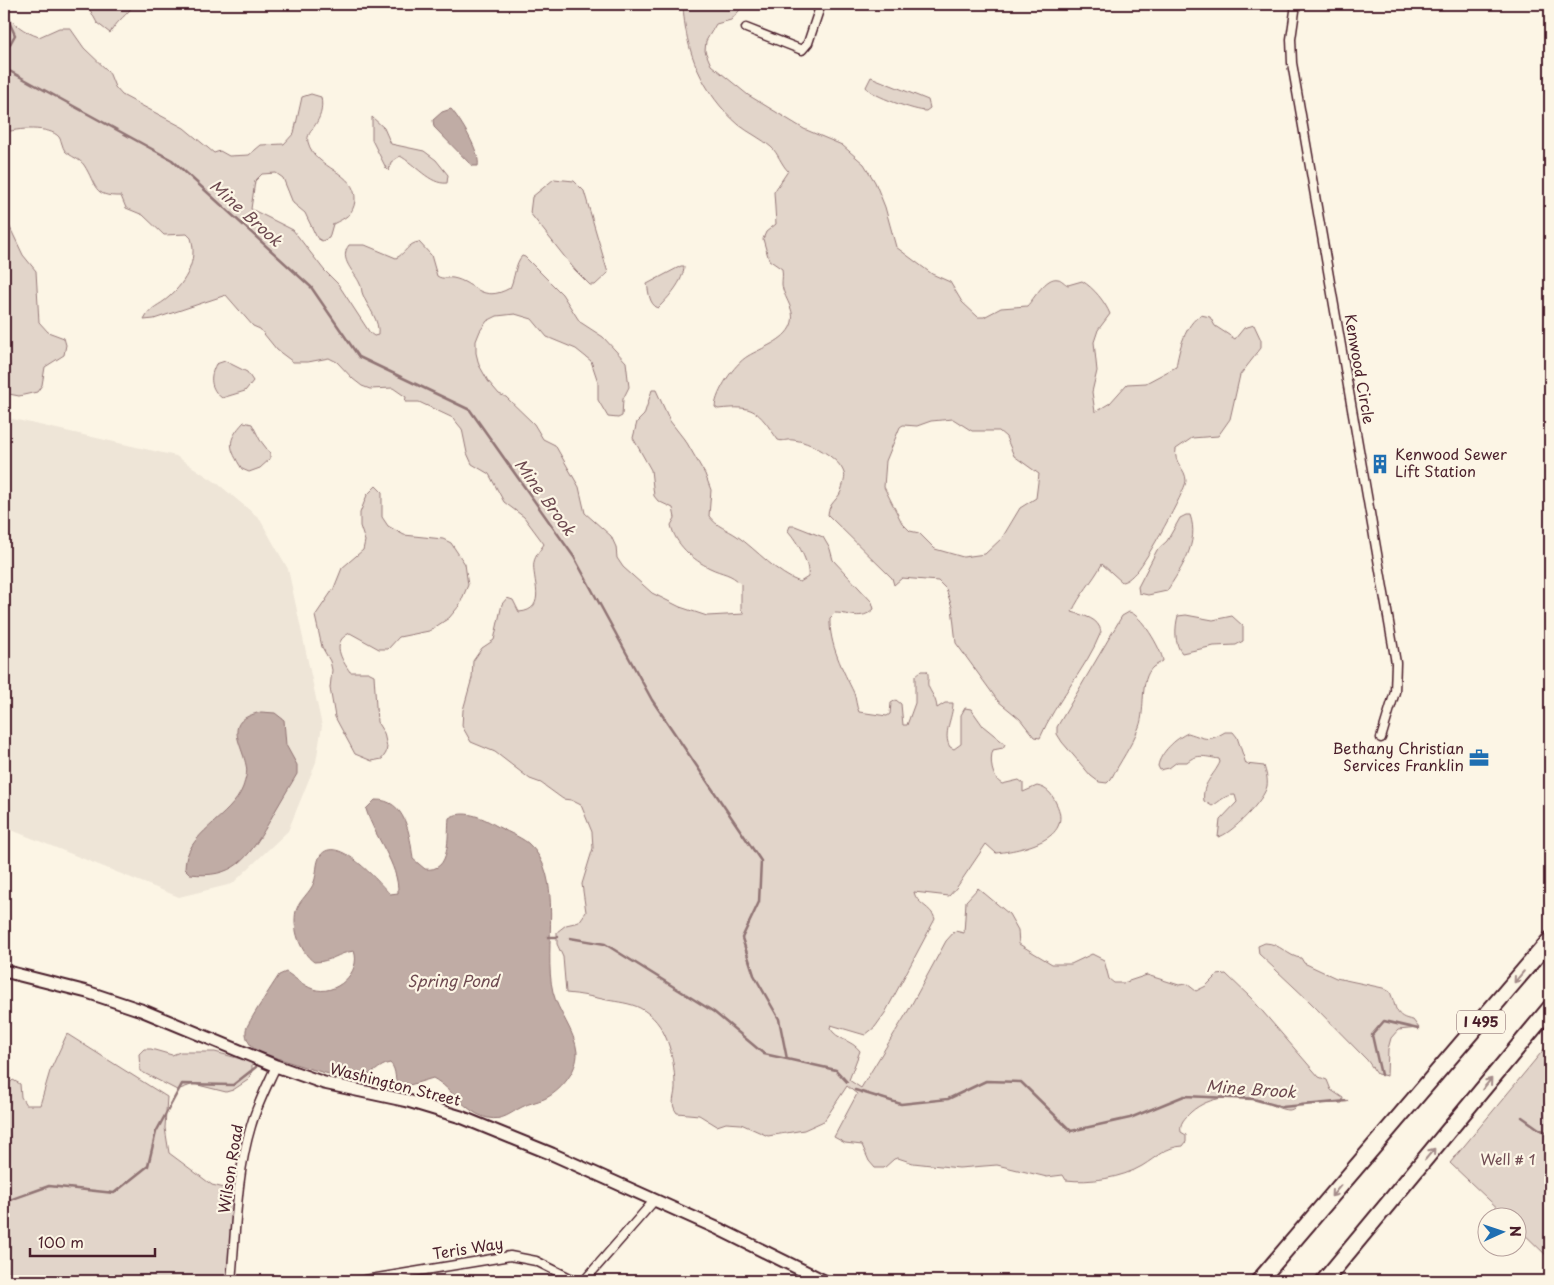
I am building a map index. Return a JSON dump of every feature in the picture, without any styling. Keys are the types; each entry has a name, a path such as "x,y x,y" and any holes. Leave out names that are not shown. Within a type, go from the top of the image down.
{"highway":[{"name":"I 495","path":"1259,1281 1550,940"},
{"name":"I 495","path":"1324,1281 1550,1008"}],"main road":[{"name":"Washington Street","path":"4,971 87,992 141,1010 276,1066 324,1083 408,1102 461,1117 552,1154 653,1202 719,1230 824,1281"}],"street":[{"path":"746,28 802,50 808,43 821,4"},
{"name":"Kenwood Circle","path":"1296,4 1291,39 1292,63 1396,663 1397,677 1393,700 1381,738"},
{"name":"Wilson Road","path":"231,1281 246,1143 255,1114 276,1066"},
{"path":"584,1281 653,1202"},
{"name":"Teris Way","path":"359,1281 510,1256 536,1261 576,1281"}],"shaded area":[{"path":"4,417 176,456 217,483 259,518 288,569 322,726 316,762 288,831 232,884 179,897 4,827"}],"green space":[{"path":"87,4 134,4 110,33 97,23"},
{"path":"683,4 745,4 731,20 716,24 706,41 705,51 711,65 748,95 804,129 842,145 864,164 875,182 885,207 896,247 932,274 950,282 962,302 978,317 984,317 1001,308 1027,306 1045,284 1054,279 1059,279 1068,285 1082,281 1091,287 1102,300 1110,314 1098,330 1094,342 1097,371 1092,392 1095,412 1110,403 1127,384 1146,383 1176,367 1181,345 1187,331 1195,319 1201,315 1210,317 1215,326 1235,339 1244,328 1254,325 1261,340 1261,348 1240,375 1230,419 1218,436 1192,438 1176,449 1176,458 1186,481 1172,512 1148,554 1137,571 1122,582 1102,564 1075,605 1072,612 1086,616 1094,621 1100,627 1101,632 1095,646 1054,711 1040,738 1034,737 1020,719 998,701 956,643 952,607 946,589 938,581 902,578 894,585 892,578 828,515 830,507 841,492 845,478 841,467 836,461 807,443 793,440 778,440 760,416 748,409 718,409 715,407 722,386 737,365 748,356 778,340 788,331 791,325 792,314 783,289 782,269 769,260 763,239 766,232 776,224 774,192 788,171 771,147 739,125 715,99 698,70 692,55 684,21","holes":["953,419 972,431 999,431 1006,437 1014,456 1039,474 1036,498 1020,508 1002,538 985,554 963,557 935,549 919,533 910,531 902,523 884,487 886,461 900,427 903,425 917,426 931,421"]},
{"path":"4,9 10,19 18,26 39,37 59,28 70,28 84,48 109,72 115,87 122,95 184,128 214,153 220,151 229,156 249,155 261,145 284,144 294,133 302,97 311,94 321,97 321,113 309,134 308,142 312,151 319,159 349,183 354,191 355,201 352,210 345,218 333,224 329,238 322,241 317,238 305,213 293,203 283,178 276,173 262,174 255,181 251,209 293,230 324,270 338,284 370,333 374,336 378,335 377,324 363,295 361,285 346,260 346,250 349,245 365,245 396,258 409,246 419,242 431,255 437,276 461,280 485,293 492,294 510,288 518,263 522,256 525,257 562,294 580,322 603,337 626,362 629,387 623,399 622,416 618,418 608,417 598,400 598,382 591,361 576,349 547,337 532,319 515,314 497,316 487,321 476,341 479,365 488,381 499,394 506,397 534,424 543,439 555,445 579,487 585,513 611,536 616,547 617,558 623,567 652,593 680,607 707,616 744,614 741,609 741,584 730,576 704,565 686,551 673,532 671,525 675,518 673,508 658,501 654,496 651,470 633,438 637,422 644,415 652,390 656,390 670,421 687,443 705,474 711,490 709,516 712,520 745,542 775,568 800,582 808,577 807,565 802,552 788,531 790,526 795,526 823,537 830,549 833,560 872,602 874,609 865,615 855,616 835,613 830,618 834,648 854,693 859,712 887,716 890,714 891,703 896,700 901,704 903,725 907,725 915,703 915,676 921,671 927,671 928,686 937,708 945,703 953,703 947,731 950,747 954,749 961,744 961,715 965,708 971,709 983,726 1005,744 1003,748 993,750 992,754 992,769 999,782 1002,784 1019,780 1023,783 1023,792 1037,786 1044,788 1051,794 1060,816 1058,826 1052,834 1031,846 1007,852 996,853 986,844 949,896 914,892 918,900 931,911 935,919 885,1013 875,1027 865,1035 831,1025 830,1028 833,1032 840,1038 853,1044 860,1051 849,1080 861,1088 908,1011 946,941 955,931 964,933 966,901 978,888 1009,914 1018,930 1019,944 1052,964 1071,964 1092,954 1104,960 1109,979 1114,983 1123,983 1147,975 1179,985 1187,984 1196,991 1206,986 1217,975 1226,974 1251,998 1319,1077 1327,1080 1331,1090 1343,1098 1342,1103 1303,1104 1289,1110 1251,1098 1233,1097 1215,1100 1198,1107 1183,1121 1181,1132 1186,1135 1186,1142 1183,1146 1166,1150 1142,1166 1125,1174 1085,1181 1066,1180 1063,1175 1047,1177 997,1165 959,1168 913,1163 898,1158 894,1159 884,1168 875,1168 869,1161 862,1145 845,1143 834,1137 857,1094 847,1086 824,1121 804,1130 768,1136 741,1124 726,1123 717,1126 699,1115 677,1113 673,1106 675,1084 671,1051 657,1022 649,1014 632,1005 566,993 563,957 557,944 557,932 566,925 579,922 586,912 582,884 593,848 592,832 581,805 571,800 563,799 541,783 530,779 495,752 471,742 462,726 463,710 472,678 473,661 482,648 494,640 502,604 507,598 513,600 519,612 534,606 537,592 534,562 544,544 524,517 504,502 489,474 472,464 467,453 462,429 453,418 419,402 405,402 406,397 393,388 370,389 362,386 337,362 329,358 308,362 293,362 277,350 260,329 253,326 226,295 154,319 144,320 153,309 181,285 192,262 193,246 191,238 187,234 164,235 143,215 126,208 121,196 112,196 100,192 84,165 65,151 59,137 55,133 33,129 4,133"},
{"path":"871,77 928,100 930,108 926,111 913,109 876,95 866,87"},
{"path":"372,117 384,128 391,144 424,151 436,160 448,175 447,183 435,181 400,156 391,162 389,171 372,140"},
{"path":"554,179 574,181 584,191 608,273 595,285 590,285 575,270 530,213 532,197"},
{"path":"4,215 23,255 36,271 39,322 48,332 64,338 66,345 64,355 45,367 42,385 37,392 19,396 4,393"},
{"path":"684,266 683,272 678,283 658,308 651,301 647,284"},
{"path":"225,361 247,372 253,381 245,391 222,398 213,387 212,374 216,364"},
{"path":"244,422 252,424 260,440 270,453 270,459 260,468 249,472 242,469 231,445 234,434"},
{"path":"376,486 382,492 382,517 388,526 404,535 443,539 451,543 465,564 468,585 459,606 449,618 429,631 399,637 388,649 379,649 350,633 340,641 341,657 350,672 368,672 374,675 377,722 384,733 387,747 382,759 372,761 355,754 335,717 330,688 332,670 330,661 322,647 315,616 334,588 342,568 363,550 365,541 360,526 360,513 367,495"},
{"path":"1190,515 1193,535 1188,555 1178,573 1167,591 1148,595 1139,593 1138,587 1157,550 1167,541 1180,518"},
{"path":"1129,612 1139,619 1150,633 1163,661 1153,667 1146,679 1141,720 1133,740 1111,779 1107,783 1099,782 1091,776 1062,742 1057,734 1057,727 1122,616"},
{"path":"1186,615 1213,620 1232,616 1243,626 1243,641 1236,645 1214,646 1182,653 1176,640 1176,625 1178,616"},
{"path":"1225,732 1233,732 1237,737 1246,764 1264,766 1267,786 1265,792 1247,816 1231,830 1218,837 1220,820 1237,802 1235,795 1225,797 1212,806 1204,801 1204,790 1220,762 1219,759 1195,757 1187,762 1177,762 1169,768 1160,770 1158,766 1165,751 1183,735 1188,733 1211,738"},
{"path":"1265,943 1275,945 1301,958 1304,963 1336,978 1383,988 1390,992 1399,1014 1402,1017 1413,1020 1419,1028 1398,1030 1391,1038 1388,1049 1387,1076 1377,1074 1367,1060 1310,1002 1259,954 1258,946"},
{"path":"67,1034 167,1097 165,1128 169,1153 212,1185 237,1191 226,1281 4,1281 4,1096 9,1084 13,1080 20,1084 21,1097 26,1105 40,1105 50,1071"},
{"name":"Well # 1","path":"1550,1042 1550,1259 1526,1236 1526,1208 1498,1208 1450,1163"},
{"path":"144,1049 172,1055 180,1052 215,1052 252,1062 252,1071 248,1080 233,1090 226,1092 194,1084 177,1090 140,1071 139,1054"}],"water":[{"path":"451,109 473,145 478,166 472,166 434,127 433,120 442,112"},
{"path":"261,712 275,713 284,720 286,745 297,765 297,774 261,836 246,857 228,870 205,875 190,874 185,869 187,856 192,845 229,808 243,787 247,768 238,740 238,726 249,716"},
{"name":"Spring Pond","path":"375,800 385,801 394,805 400,812 408,830 413,859 425,869 434,869 444,859 448,843 449,818 460,814 478,817 520,838 528,843 540,857 550,893 550,974 553,992 576,1044 577,1052 575,1066 567,1080 550,1096 510,1114 493,1119 473,1111 433,1078 400,1088 390,1063 365,1077 351,1078 325,1073 259,1052 249,1043 246,1037 247,1027 279,975 286,972 310,988 321,991 338,986 345,981 354,967 354,951 325,961 314,962 309,958 298,939 295,925 296,911 312,886 320,856 327,850 337,850 368,871 390,894 398,893 395,872 366,809"}],"waterway":[{"path":"4,11 15,35 4,55"},
{"name":"Mine Brook","path":"4,68 172,160 311,287 359,357 470,410 574,557 652,700 761,861 759,902 742,938 754,975 779,1019 787,1059 836,1070 847,1082"},
{"path":"548,937 558,937"},
{"path":"570,938 605,944 714,1012 764,1054 787,1059"},
{"name":"Mine Brook","path":"1381,1075 1372,1035 1384,1021 1418,1029"},
{"path":"4,1202 49,1186 114,1193 148,1166 156,1132 182,1084 233,1085 256,1067"},
{"name":"Mine Brook","path":"855,1090 901,1104 948,1099 986,1081 1021,1082 1071,1131 1130,1118 1184,1096 1253,1099 1282,1107 1347,1101"},
{"name":"Mine Brook","path":"1522,1117 1550,1134"}],"place":[{"name":"Kenwood Sewer Lift Station","path":"1380,464"},
{"name":"Bethany Christian Services Franklin","path":"1479,758"}]}
